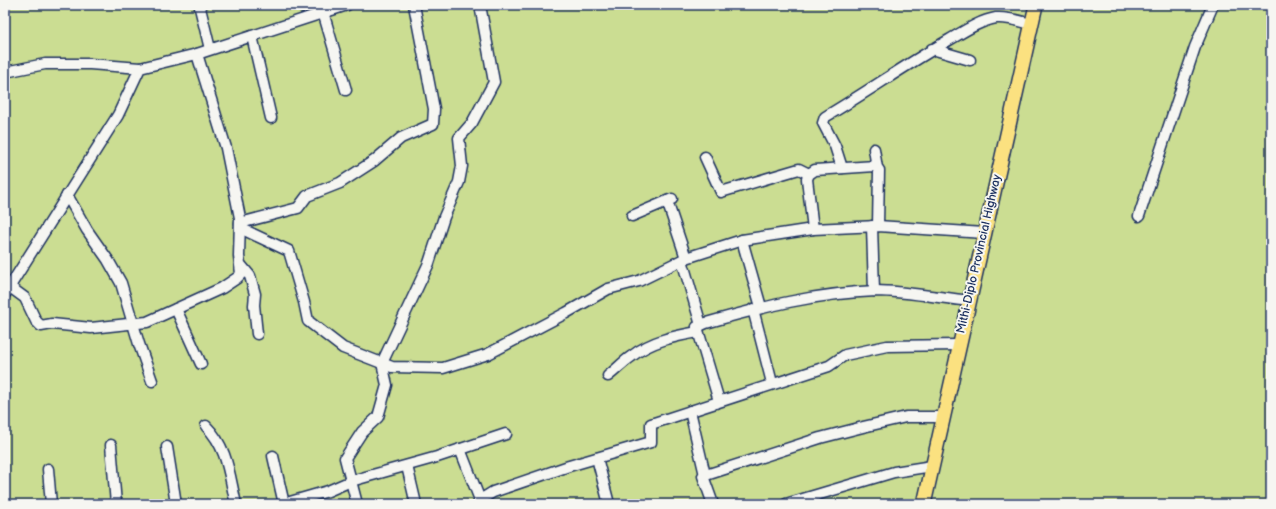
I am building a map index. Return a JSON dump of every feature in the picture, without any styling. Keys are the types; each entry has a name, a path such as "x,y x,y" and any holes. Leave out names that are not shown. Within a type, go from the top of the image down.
{"main road":[{"name":"Mithi-Diplo Provincial Highway","path":"924,504 958,345 970,301 1036,5"}],"street":[{"path":"202,5 200,8 210,49"},
{"path":"5,72 45,64 90,64 140,68 197,54 347,5"},
{"path":"240,226 298,208 307,196 340,183 374,161 401,138 433,124 434,108 414,5"},
{"path":"357,504 345,458 362,432 378,417 387,385 382,363 429,263 444,217 459,182 462,166 459,138 472,123 494,82 480,5"},
{"path":"1139,216 1195,47 1212,5"},
{"path":"323,12 346,90"},
{"path":"842,168 835,146 823,123 823,120 869,91 908,63 979,24 995,19 1005,18 1032,24"},
{"path":"252,36 271,118"},
{"path":"932,50 970,60"},
{"path":"140,68 118,115 16,276 7,287 25,298 36,321 41,326 52,324 91,328 147,322 222,288 241,274 240,226 226,148 197,54"},
{"path":"874,149 877,168 879,170 875,226 874,292"},
{"path":"705,157 721,192 799,169 809,174"},
{"path":"813,229 806,179 809,174 815,170 875,166 877,168"},
{"path":"67,195 87,230 108,260 121,283 152,381"},
{"path":"632,216 670,200 719,401"},
{"path":"240,226 289,251 308,321 343,348 392,367 443,368 488,354 608,289 639,281 684,259 742,240 813,229 875,226 984,233"},
{"path":"742,240 772,383"},
{"path":"240,264 250,276 255,294 254,305 257,334"},
{"path":"608,376 631,356 650,345 757,308 820,296 874,292 970,301"},
{"path":"176,309 201,364"},
{"path":"460,450 479,502 493,492 650,442 651,424 772,383 829,366 845,355 887,346 958,345"},
{"path":"690,411 705,475 703,476 713,504"},
{"path":"705,475 820,438 863,427 906,417 943,418"},
{"path":"206,426 217,436 224,450 236,504"},
{"path":"272,456 284,504 328,491 351,481 460,450 506,434"},
{"path":"110,445 116,504"},
{"path":"167,447 176,504"},
{"path":"597,458 609,504"},
{"path":"407,466 416,504"},
{"path":"786,504 894,472 932,466"},
{"path":"48,469 51,504"}],"green space":[{"path":"5,5 1271,5 1271,504 5,504"}]}
